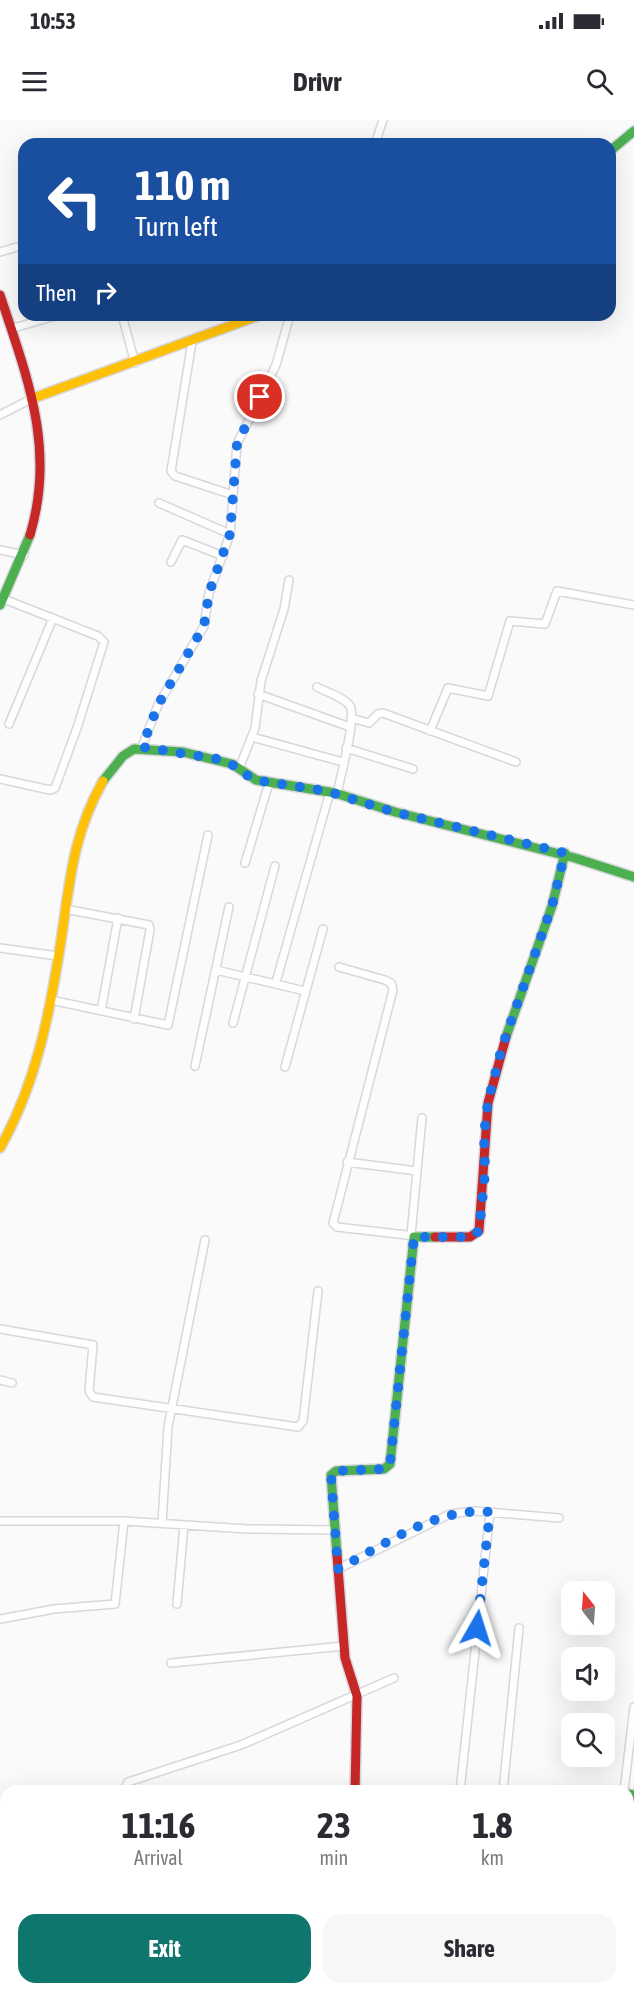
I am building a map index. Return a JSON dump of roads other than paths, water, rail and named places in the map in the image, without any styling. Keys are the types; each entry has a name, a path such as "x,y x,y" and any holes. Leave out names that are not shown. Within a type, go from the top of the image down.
{"main road":[{"path":"616,146 634,131"},
{"path":"0,295 31,399 42,454 42,480 31,538 1,601"},
{"path":"31,399 135,363 245,321"},
{"path":"0,1148 13,1125 25,1094 51,1000 74,852 97,794 120,759 142,747 217,759 239,769 248,777 269,783 333,793 394,812 565,853 634,877"},
{"path":"355,1785 357,1696 347,1666 344,1646 332,1473 384,1469 390,1464 408,1311 413,1235 470,1237 479,1231 486,1164 484,1134 488,1102 502,1047 552,906 565,853"}],"street":[{"path":"377,138 383,120"},
{"path":"0,252 18,247"},
{"path":"10,328 36,321"},
{"path":"124,321 135,363"},
{"path":"142,747 158,705 201,634 209,593 230,534 237,444 280,353 288,321"},
{"path":"192,342 171,471 175,476 233,495"},
{"path":"0,415 31,399"},
{"path":"159,503 230,534"},
{"path":"171,562 182,540 223,556"},
{"path":"0,550 24,555"},
{"path":"239,769 258,718 258,694 285,604 289,580"},
{"path":"430,731 448,688 488,696 509,622 515,620 545,624 557,591 634,605"},
{"path":"0,779 54,790 78,728 104,642 98,636 53,618 1,601"},
{"path":"9,724 53,618"},
{"path":"276,982 343,762 350,727 351,717 347,703 317,687"},
{"path":"258,694 350,727"},
{"path":"351,717 369,723 378,714 383,713 516,762"},
{"path":"252,737 343,762"},
{"path":"346,748 413,769"},
{"path":"245,863 269,783"},
{"path":"51,1000 165,1026 169,1023 208,835"},
{"path":"233,1023 275,866"},
{"path":"195,1066 229,907"},
{"path":"65,909 146,923 150,927 134,1019"},
{"path":"101,1011 118,918"},
{"path":"285,1067 304,991 323,929"},
{"path":"0,948 58,956"},
{"path":"339,967 385,980 391,983 393,990 347,1162 333,1220 334,1226 413,1235 422,1118"},
{"path":"216,970 276,982 304,991"},
{"path":"347,1162 417,1171"},
{"path":"162,1523 171,1409 205,1240"},
{"path":"0,1329 91,1344 95,1350 91,1396 171,1409 300,1425 318,1291"},
{"path":"0,1380 12,1383"},
{"path":"338,1569 442,1516 467,1511 559,1518"},
{"path":"461,1785 490,1512"},
{"path":"0,1521 124,1521 247,1529 335,1530"},
{"path":"0,1619 54,1609 115,1604 124,1521"},
{"path":"177,1604 184,1525"},
{"path":"504,1785 519,1628"},
{"path":"171,1663 344,1646"},
{"path":"127,1785 128,1782 228,1750 394,1678"},
{"path":"625,1785 634,1707"}]}
